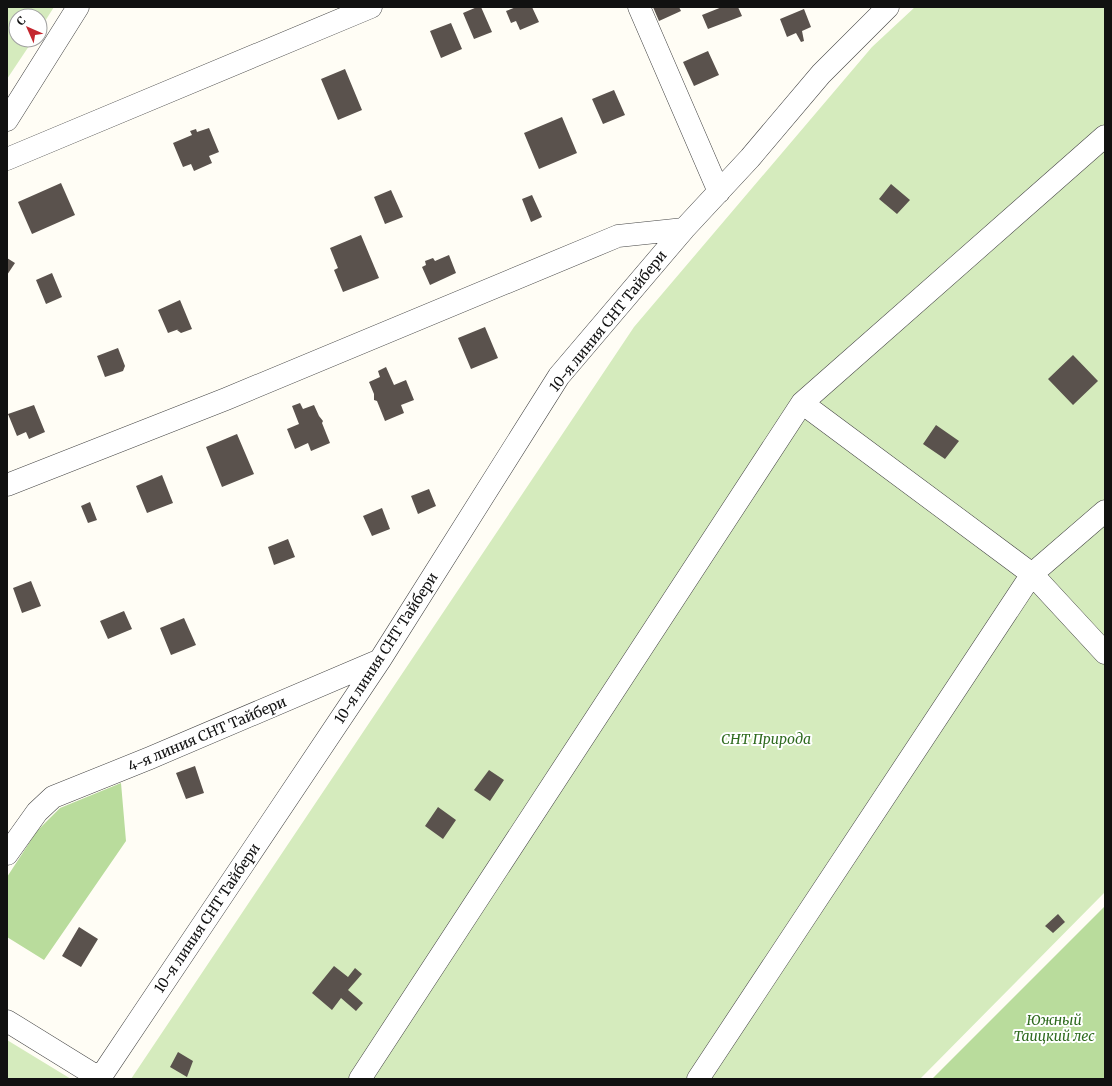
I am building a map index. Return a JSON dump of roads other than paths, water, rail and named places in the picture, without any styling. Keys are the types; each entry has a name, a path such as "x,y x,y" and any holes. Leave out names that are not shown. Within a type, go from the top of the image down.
{"street":[{"path":"7,120 78,7"},
{"path":"7,159 371,7"},
{"path":"639,7 719,192"},
{"name":"10-я линия СНТ Тайбери","path":"100,1079 380,660 559,376 684,229 750,158 822,74 888,7"},
{"path":"360,1079 802,403 1105,136"},
{"path":"7,485 226,399 618,236 684,229"},
{"path":"802,403 1032,574 1105,653"},
{"path":"698,1079 1032,574 1105,511"},
{"name":"4-я линия СНТ Тайбери","path":"7,854 37,812 53,797 150,758 380,660"},
{"path":"7,1021 100,1079"}],"park label":[{"name":"СНТ Природа","path":"766,739"},
{"name":"Южный Таицкий лес","path":"1054,1028"}]}
